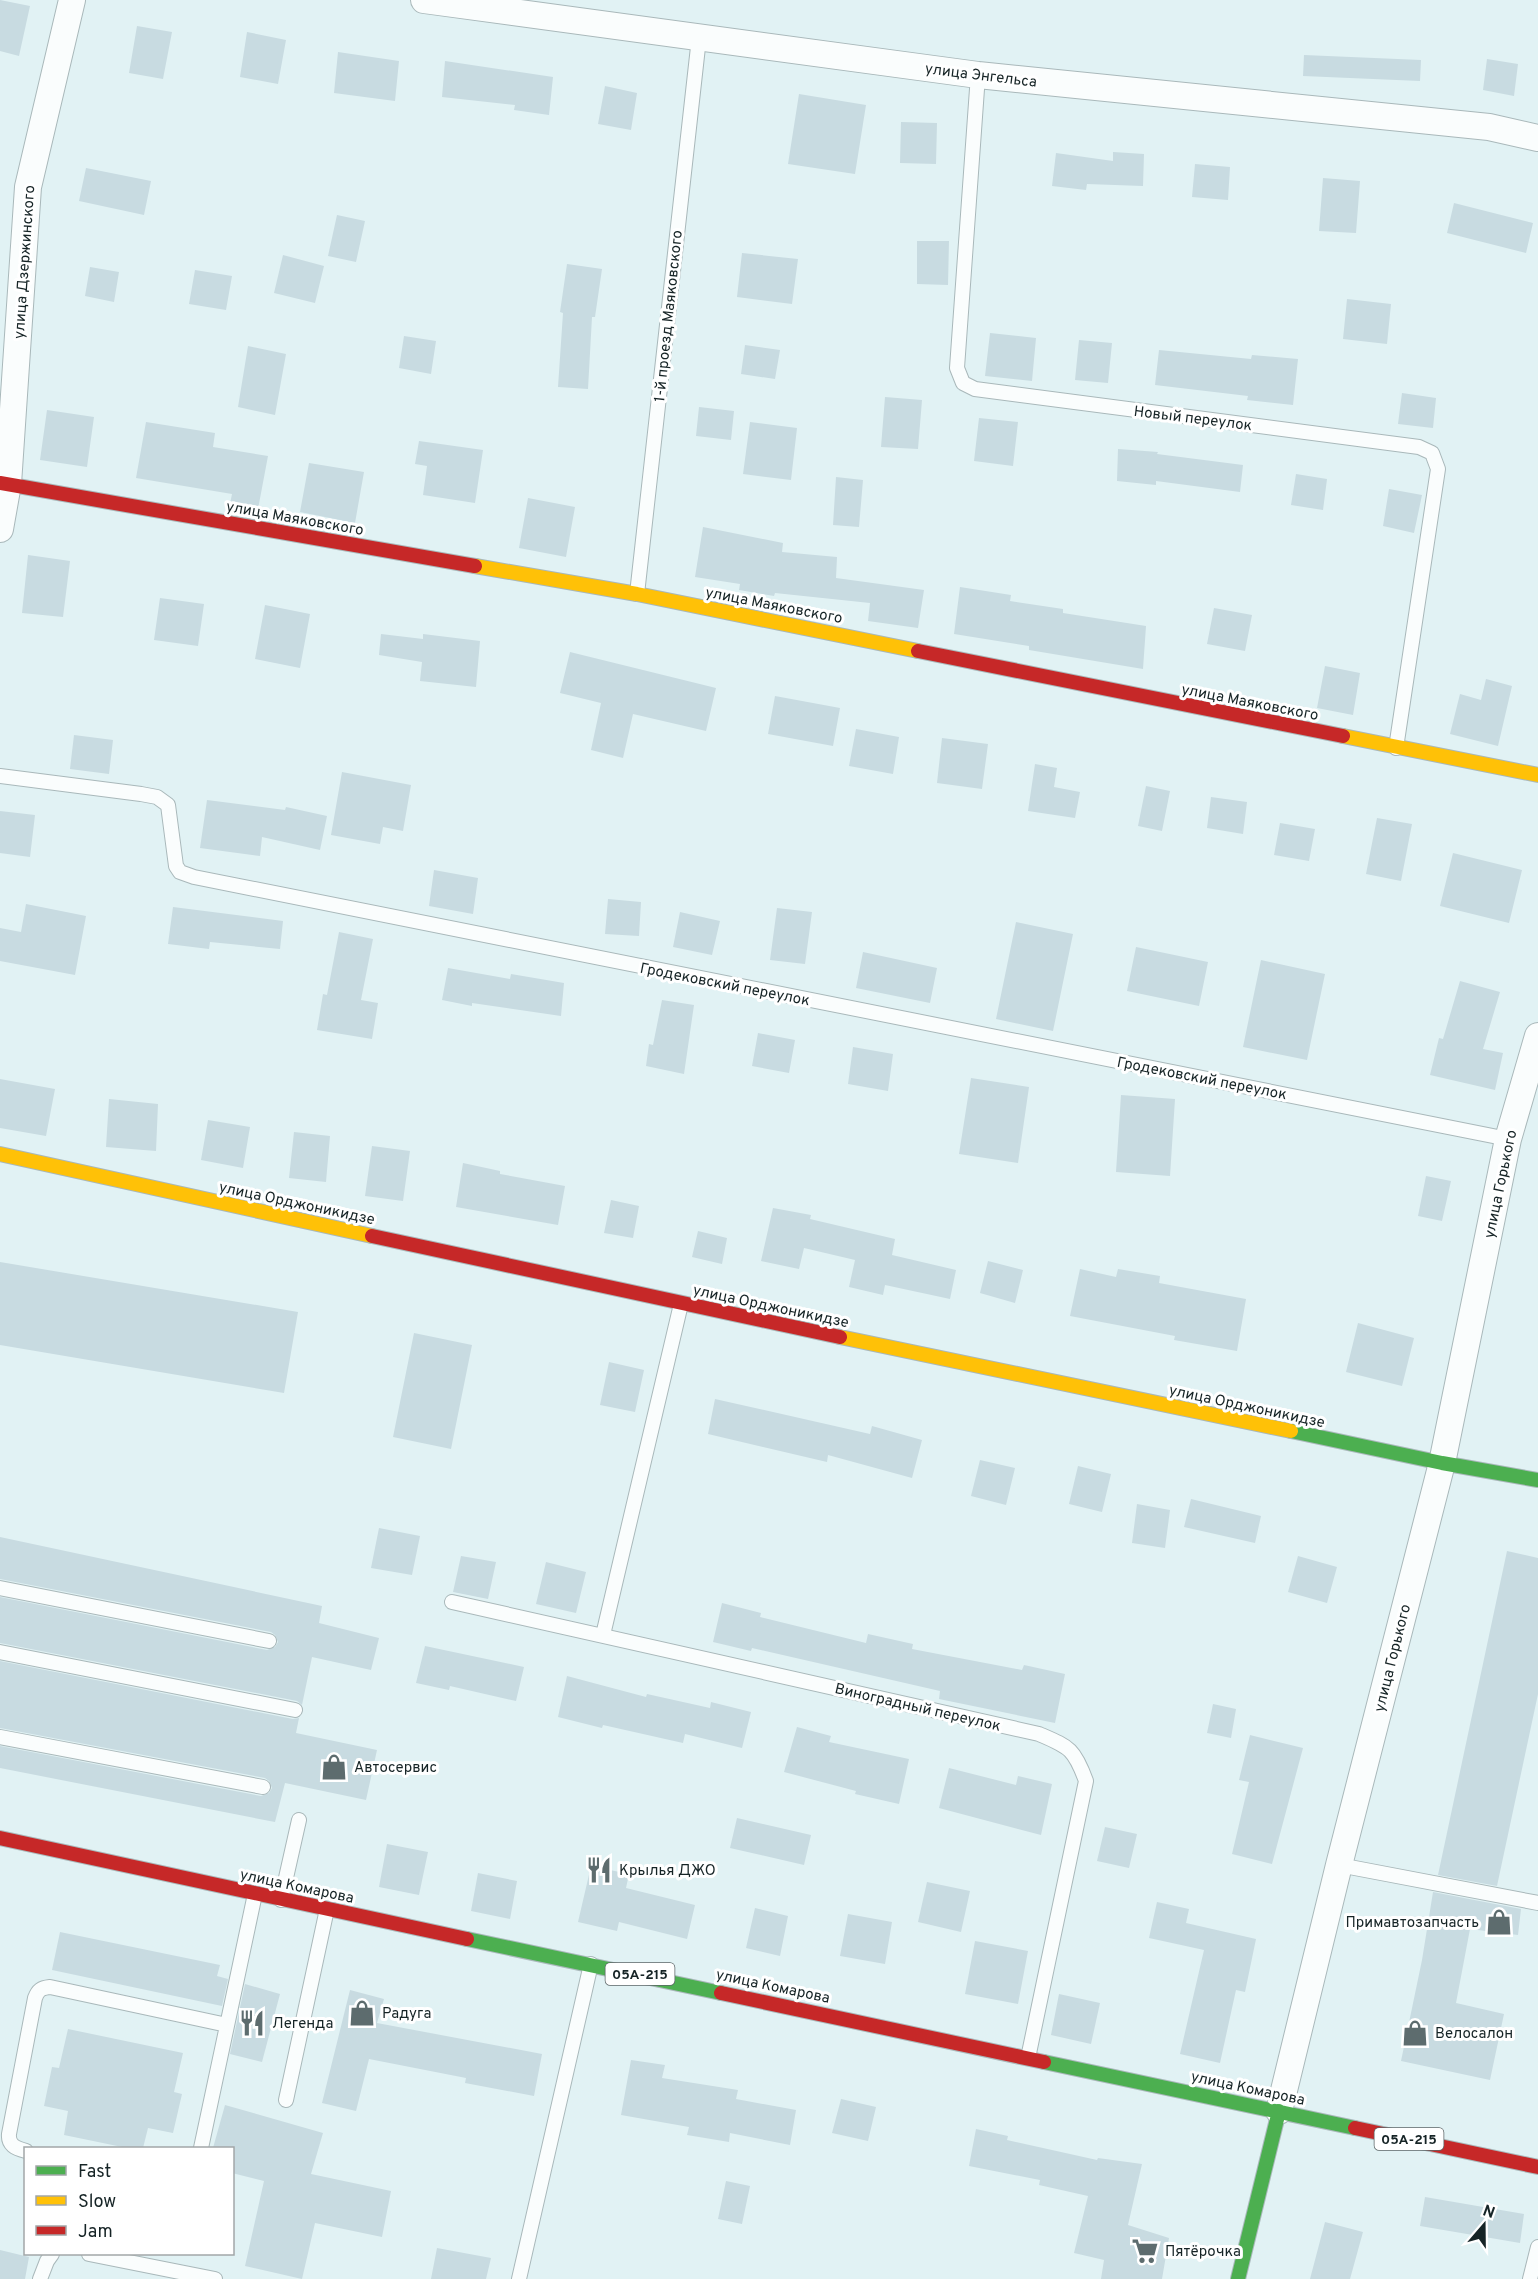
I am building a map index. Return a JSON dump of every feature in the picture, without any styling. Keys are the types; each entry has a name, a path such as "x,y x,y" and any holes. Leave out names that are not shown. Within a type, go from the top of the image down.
{"main road":[{"name":"улица Маяковского","path":"4,484 637,594 1538,775"},
{"name":"улица Орджоникидзе","path":"0,1154 681,1304 1442,1464 1538,1480"},
{"name":"улица Комарова","path":"0,1838 281,1900 591,1964 1538,2167"},
{"name":"улица Горького","path":"1238,2279 1279,2111"}],"street":[{"name":"улица Дзержинского","path":"0,529 28,187 72,0"},
{"name":"улица Энгельса","path":"424,0 978,75 1489,127 1538,138"},
{"name":"улица Горького","path":"1279,2111 1339,1865 1442,1464 1508,1139 1538,1036"}],"lane":[{"name":"1-й проезд Маяковского","path":"637,594 699,38"},
{"name":"Новый переулок","path":"978,75 957,368 963,382 975,389 1419,447 1432,453 1438,469 1396,748"},
{"name":"Гродековский переулок","path":"0,776 157,797 168,806 176,866 180,872 194,877 1508,1139"},
{"path":"603,1635 681,1304"},
{"path":"0,1588 269,1641"},
{"name":"Виноградный переулок","path":"452,1602 1039,1734 1067,1746 1079,1763 1086,1780 1028,2058"},
{"path":"0,1652 295,1710"},
{"path":"0,1737 262,1787"},
{"path":"281,1900 299,1820"},
{"path":"1339,1865 1538,1903"},
{"path":"201,2147 255,1894"},
{"path":"286,2100 327,1909"},
{"path":"519,2279 591,1964"},
{"path":"24,2150 13,2146 8,2140 35,1998 37,1992 42,1988 50,1987 227,2025"},
{"path":"1530,2279 1538,2247"},
{"path":"40,2279 51,2255"},
{"path":"99,2255 216,2279"}],"building":[{"path":"0,0 30,6 19,56 0,51"},
{"path":"137,26 172,32 163,79 129,73"},
{"path":"247,32 286,40 278,84 240,77"},
{"path":"338,52 399,61 395,101 334,93"},
{"path":"1304,55 1421,60 1420,81 1303,76"},
{"path":"1487,59 1518,64 1514,96 1483,90"},
{"path":"445,61 553,77 549,115 514,110 515,105 442,97"},
{"path":"605,86 637,93 631,130 598,124"},
{"path":"799,94 866,105 855,174 788,164"},
{"path":"901,122 937,123 936,164 900,163"},
{"path":"1113,152 1144,154 1143,186 1087,184 1086,190 1052,186 1056,153 1113,161"},
{"path":"1195,164 1230,167 1228,200 1192,197"},
{"path":"86,168 151,181 144,215 79,201"},
{"path":"1323,178 1360,181 1356,233 1319,231"},
{"path":"1454,203 1533,223 1526,253 1447,233"},
{"path":"337,215 365,221 356,262 328,256"},
{"path":"917,241 949,241 948,285 917,284"},
{"path":"742,253 798,259 792,304 737,297"},
{"path":"283,255 324,266 315,303 274,293"},
{"path":"567,264 602,269 595,317 592,317 588,389 558,387 563,313 560,312"},
{"path":"90,267 119,272 114,302 85,296"},
{"path":"195,270 232,276 226,310 189,304"},
{"path":"1347,299 1391,304 1387,344 1343,339"},
{"path":"990,333 1036,338 1032,381 985,376"},
{"path":"404,336 436,341 431,374 399,368"},
{"path":"1079,340 1112,343 1108,383 1075,380"},
{"path":"745,345 780,350 775,379 741,374"},
{"path":"248,346 286,354 275,415 238,407"},
{"path":"1159,350 1251,359 1252,355 1298,359 1293,405 1247,400 1248,396 1155,385"},
{"path":"1402,393 1436,398 1433,428 1398,424"},
{"path":"885,397 922,400 918,449 881,447"},
{"path":"699,407 734,411 731,440 696,436"},
{"path":"47,410 94,417 87,467 40,460"},
{"path":"979,418 1018,422 1013,466 974,461"},
{"path":"146,422 215,433 213,447 268,456 258,509 230,504 232,494 136,478"},
{"path":"750,422 797,428 791,480 743,474"},
{"path":"419,441 483,450 475,503 423,495 427,466 415,464"},
{"path":"1118,449 1158,452 1157,454 1243,465 1240,492 1156,481 1156,485 1117,481"},
{"path":"309,463 364,472 355,523 300,512"},
{"path":"1296,474 1327,479 1323,510 1291,505"},
{"path":"836,477 863,480 859,527 833,525"},
{"path":"1389,489 1422,495 1414,533 1383,526"},
{"path":"528,498 575,507 566,557 519,548"},
{"path":"703,527 783,543 782,552 837,557 836,578 924,590 918,628 868,621 870,603 775,593 774,596 739,590 740,584 695,577"},
{"path":"28,555 70,561 63,617 22,613"},
{"path":"960,587 1011,595 1010,601 1063,609 1063,613 1146,626 1143,669 1029,650 1029,646 954,634"},
{"path":"160,598 204,604 198,646 154,640"},
{"path":"265,605 310,614 300,668 255,659"},
{"path":"1214,608 1252,615 1245,651 1207,644"},
{"path":"381,634 423,639 423,634 480,641 476,687 420,681 422,662 379,655"},
{"path":"570,652 716,688 706,731 633,714 623,758 591,750 601,703 560,693"},
{"path":"1325,666 1360,673 1353,715 1317,708"},
{"path":"1486,679 1512,686 1498,746 1450,734 1460,694 1481,700"},
{"path":"775,696 840,708 833,746 768,734"},
{"path":"856,729 899,737 893,774 849,766"},
{"path":"74,735 113,740 109,774 70,769"},
{"path":"942,738 988,744 982,789 937,783"},
{"path":"1035,764 1057,768 1054,787 1080,792 1075,818 1028,811"},
{"path":"342,772 411,785 403,831 383,827 380,844 331,835"},
{"path":"1146,786 1170,791 1162,831 1138,826"},
{"path":"1211,797 1247,802 1243,834 1207,828"},
{"path":"207,800 285,810 286,807 327,816 320,850 262,837 260,856 200,848"},
{"path":"0,811 35,815 30,857 0,853"},
{"path":"1377,818 1412,824 1401,881 1366,874"},
{"path":"1280,823 1315,829 1309,861 1274,855"},
{"path":"1453,853 1522,870 1509,923 1440,906"},
{"path":"434,870 478,878 473,914 429,906"},
{"path":"608,899 641,902 639,936 605,934"},
{"path":"26,904 86,916 75,975 0,961 0,928 21,932"},
{"path":"173,907 283,921 280,949 210,942 209,949 168,944"},
{"path":"777,908 812,912 805,964 770,960"},
{"path":"680,912 720,921 712,955 673,947"},
{"path":"1016,922 1073,934 1053,1031 996,1019"},
{"path":"339,932 373,939 361,1000 378,1003 372,1039 317,1030 323,994 327,995"},
{"path":"1136,947 1208,962 1199,1006 1127,991"},
{"path":"863,952 937,968 930,1003 856,988"},
{"path":"1261,960 1325,974 1307,1060 1243,1047"},
{"path":"448,968 510,979 511,974 564,983 561,1016 472,1003 472,1006 442,1000"},
{"path":"1460,981 1500,992 1483,1049 1503,1053 1495,1090 1430,1075 1439,1038 1443,1039"},
{"path":"662,1000 694,1005 684,1074 646,1066 649,1044 653,1045"},
{"path":"758,1033 795,1040 789,1073 752,1066"},
{"path":"853,1047 893,1054 888,1091 848,1084"},
{"path":"971,1078 1029,1087 1018,1163 959,1154"},
{"path":"0,1079 55,1089 46,1136 0,1128"},
{"path":"1121,1095 1175,1099 1170,1176 1116,1172"},
{"path":"109,1099 158,1104 156,1151 106,1147"},
{"path":"208,1120 250,1127 243,1168 201,1160"},
{"path":"294,1132 330,1136 326,1182 289,1178"},
{"path":"372,1146 410,1151 403,1201 365,1196"},
{"path":"463,1163 500,1171 500,1174 565,1186 558,1225 456,1207"},
{"path":"1426,1176 1451,1181 1442,1221 1418,1216"},
{"path":"611,1200 639,1206 633,1238 604,1233"},
{"path":"773,1208 811,1215 810,1219 895,1239 892,1255 956,1270 950,1299 885,1285 883,1295 849,1287 855,1260 804,1248 799,1269 761,1261"},
{"path":"698,1231 727,1238 722,1264 692,1257"},
{"path":"988,1261 1023,1270 1015,1303 980,1293"},
{"path":"0,1262 298,1312 284,1393 0,1345"},
{"path":"1080,1269 1116,1277 1118,1269 1160,1276 1159,1283 1246,1299 1237,1351 1174,1340 1175,1336 1070,1316"},
{"path":"1358,1323 1414,1338 1402,1386 1346,1372"},
{"path":"414,1333 472,1345 451,1449 393,1437"},
{"path":"609,1362 644,1370 635,1412 600,1405"},
{"path":"715,1399 870,1434 872,1426 922,1440 912,1478 828,1455 827,1462 708,1434"},
{"path":"980,1460 1015,1468 1006,1505 971,1496"},
{"path":"1078,1466 1111,1474 1102,1512 1069,1504"},
{"path":"1191,1499 1261,1516 1255,1543 1184,1527"},
{"path":"1137,1504 1170,1510 1165,1548 1132,1543"},
{"path":"379,1528 420,1536 412,1575 371,1568"},
{"path":"0,1537 322,1606 319,1623 379,1638 371,1670 312,1657 302,1705 297,1701 0,1643 0,1597 267,1650 275,1647 278,1642 271,1632 0,1579"},
{"path":"1507,1551 1538,1558 1538,1694 1497,1886 1438,1875"},
{"path":"461,1556 496,1562 488,1599 453,1592"},
{"path":"1298,1556 1337,1567 1327,1603 1288,1592"},
{"path":"546,1562 586,1572 576,1613 536,1604"},
{"path":"722,1603 761,1613 760,1617 866,1643 868,1634 913,1644 912,1649 1022,1670 1024,1665 1065,1674 1055,1723 939,1699 940,1691 752,1648 751,1651 713,1642"},
{"path":"425,1646 524,1667 516,1701 450,1686 449,1690 416,1683"},
{"path":"0,1661 293,1719 299,1718 296,1733 377,1750 366,1800 285,1783 275,1822 0,1768 0,1746 261,1796 269,1793 272,1788 265,1778 0,1728"},
{"path":"567,1676 646,1697 647,1694 710,1708 711,1702 751,1712 742,1748 685,1734 683,1743 603,1725 602,1728 558,1717"},
{"path":"1213,1704 1236,1709 1231,1738 1207,1733"},
{"path":"797,1727 831,1736 829,1742 909,1759 899,1804 855,1794 856,1791 784,1772"},
{"path":"1250,1735 1303,1748 1272,1864 1232,1854 1249,1782 1239,1780"},
{"path":"949,1768 1016,1785 1018,1776 1052,1784 1041,1835 939,1808"},
{"path":"737,1818 811,1835 804,1865 730,1848"},
{"path":"1105,1827 1137,1834 1129,1868 1097,1861"},
{"path":"387,1844 428,1852 419,1895 379,1887"},
{"path":"591,1866 629,1874 626,1888 695,1905 687,1939 619,1922 617,1931 578,1922"},
{"path":"478,1873 517,1881 510,1919 471,1911"},
{"path":"927,1882 970,1891 961,1932 918,1922"},
{"path":"1433,1892 1521,1909 1518,1935 1470,1929 1456,2003 1504,2014 1490,2080 1401,2061 1422,1960"},
{"path":"1157,1902 1189,1909 1186,1923 1256,1939 1245,1992 1236,1990 1220,2063 1180,2054 1204,1950 1149,1938"},
{"path":"755,1908 788,1916 780,1956 746,1948"},
{"path":"848,1914 892,1922 885,1964 840,1956"},
{"path":"60,1932 220,1965 217,1976 228,1979 222,2006 52,1970"},
{"path":"975,1941 1028,1951 1018,2004 965,1994"},
{"name":"Легенда","path":"245,1984 280,1994 262,2062 230,2054"},
{"path":"350,1990 384,1999 377,2023 542,2054 534,2096 465,2083 466,2078 369,2059 356,2111 322,2103"},
{"path":"1059,1994 1100,2003 1091,2044 1051,2035"},
{"path":"68,2029 183,2053 174,2092 182,2094 173,2133 148,2128 143,2147 122,2147 64,2135 68,2111 44,2106 52,2067 59,2068"},
{"path":"631,2060 665,2065 662,2078 738,2090 736,2099 796,2110 790,2145 730,2133 729,2142 687,2135 689,2127 621,2115"},
{"path":"841,2099 876,2107 868,2141 832,2133"},
{"path":"225,2105 323,2133 311,2174 391,2191 382,2237 315,2223 302,2279 245,2266 264,2181 234,2174 234,2147 213,2147"},
{"path":"976,2129 1008,2136 1007,2140 1097,2160 1098,2158 1142,2164 1128,2225 1169,2238 1162,2279 1101,2279 1104,2260 1074,2253 1088,2196 1039,2185 1040,2180 969,2166"},
{"path":"726,2181 750,2186 742,2224 718,2219"},
{"path":"1425,2197 1524,2214 1520,2243 1420,2226"},
{"path":"1325,2222 1363,2232 1350,2279 1310,2279"},
{"path":"437,2248 491,2258 486,2279 431,2279"},
{"path":"0,2250 29,2257 25,2279 0,2279"}],"traffic: fast":[{"path":"1291,1431 1442,1463 1538,1480"},
{"path":"467,1939 721,1993"},
{"path":"1044,2062 1355,2128"},
{"path":"1238,2279 1279,2111"}],"traffic: slow":[{"path":"475,566 637,594 918,651"},
{"path":"1343,736 1538,775"},
{"path":"0,1154 372,1236"},
{"path":"840,1337 1291,1431"}],"traffic: jam":[{"path":"0,483 475,566"},
{"path":"918,651 1343,736"},
{"path":"372,1236 840,1337"},
{"path":"0,1838 467,1939"},
{"path":"721,1993 1044,2062"},
{"path":"1355,2128 1538,2167"}],"place":[{"name":"Автосервис","path":"334,1767"},
{"name":"Крылья ДЖО","path":"599,1870"},
{"name":"Примавтозапчасть","path":"1499,1922"},
{"name":"Радуга","path":"362,2013"},
{"name":"Легенда","path":"252,2023"},
{"name":"Велосалон","path":"1415,2033"},
{"name":"Пятёрочка","path":"1145,2251"}]}
